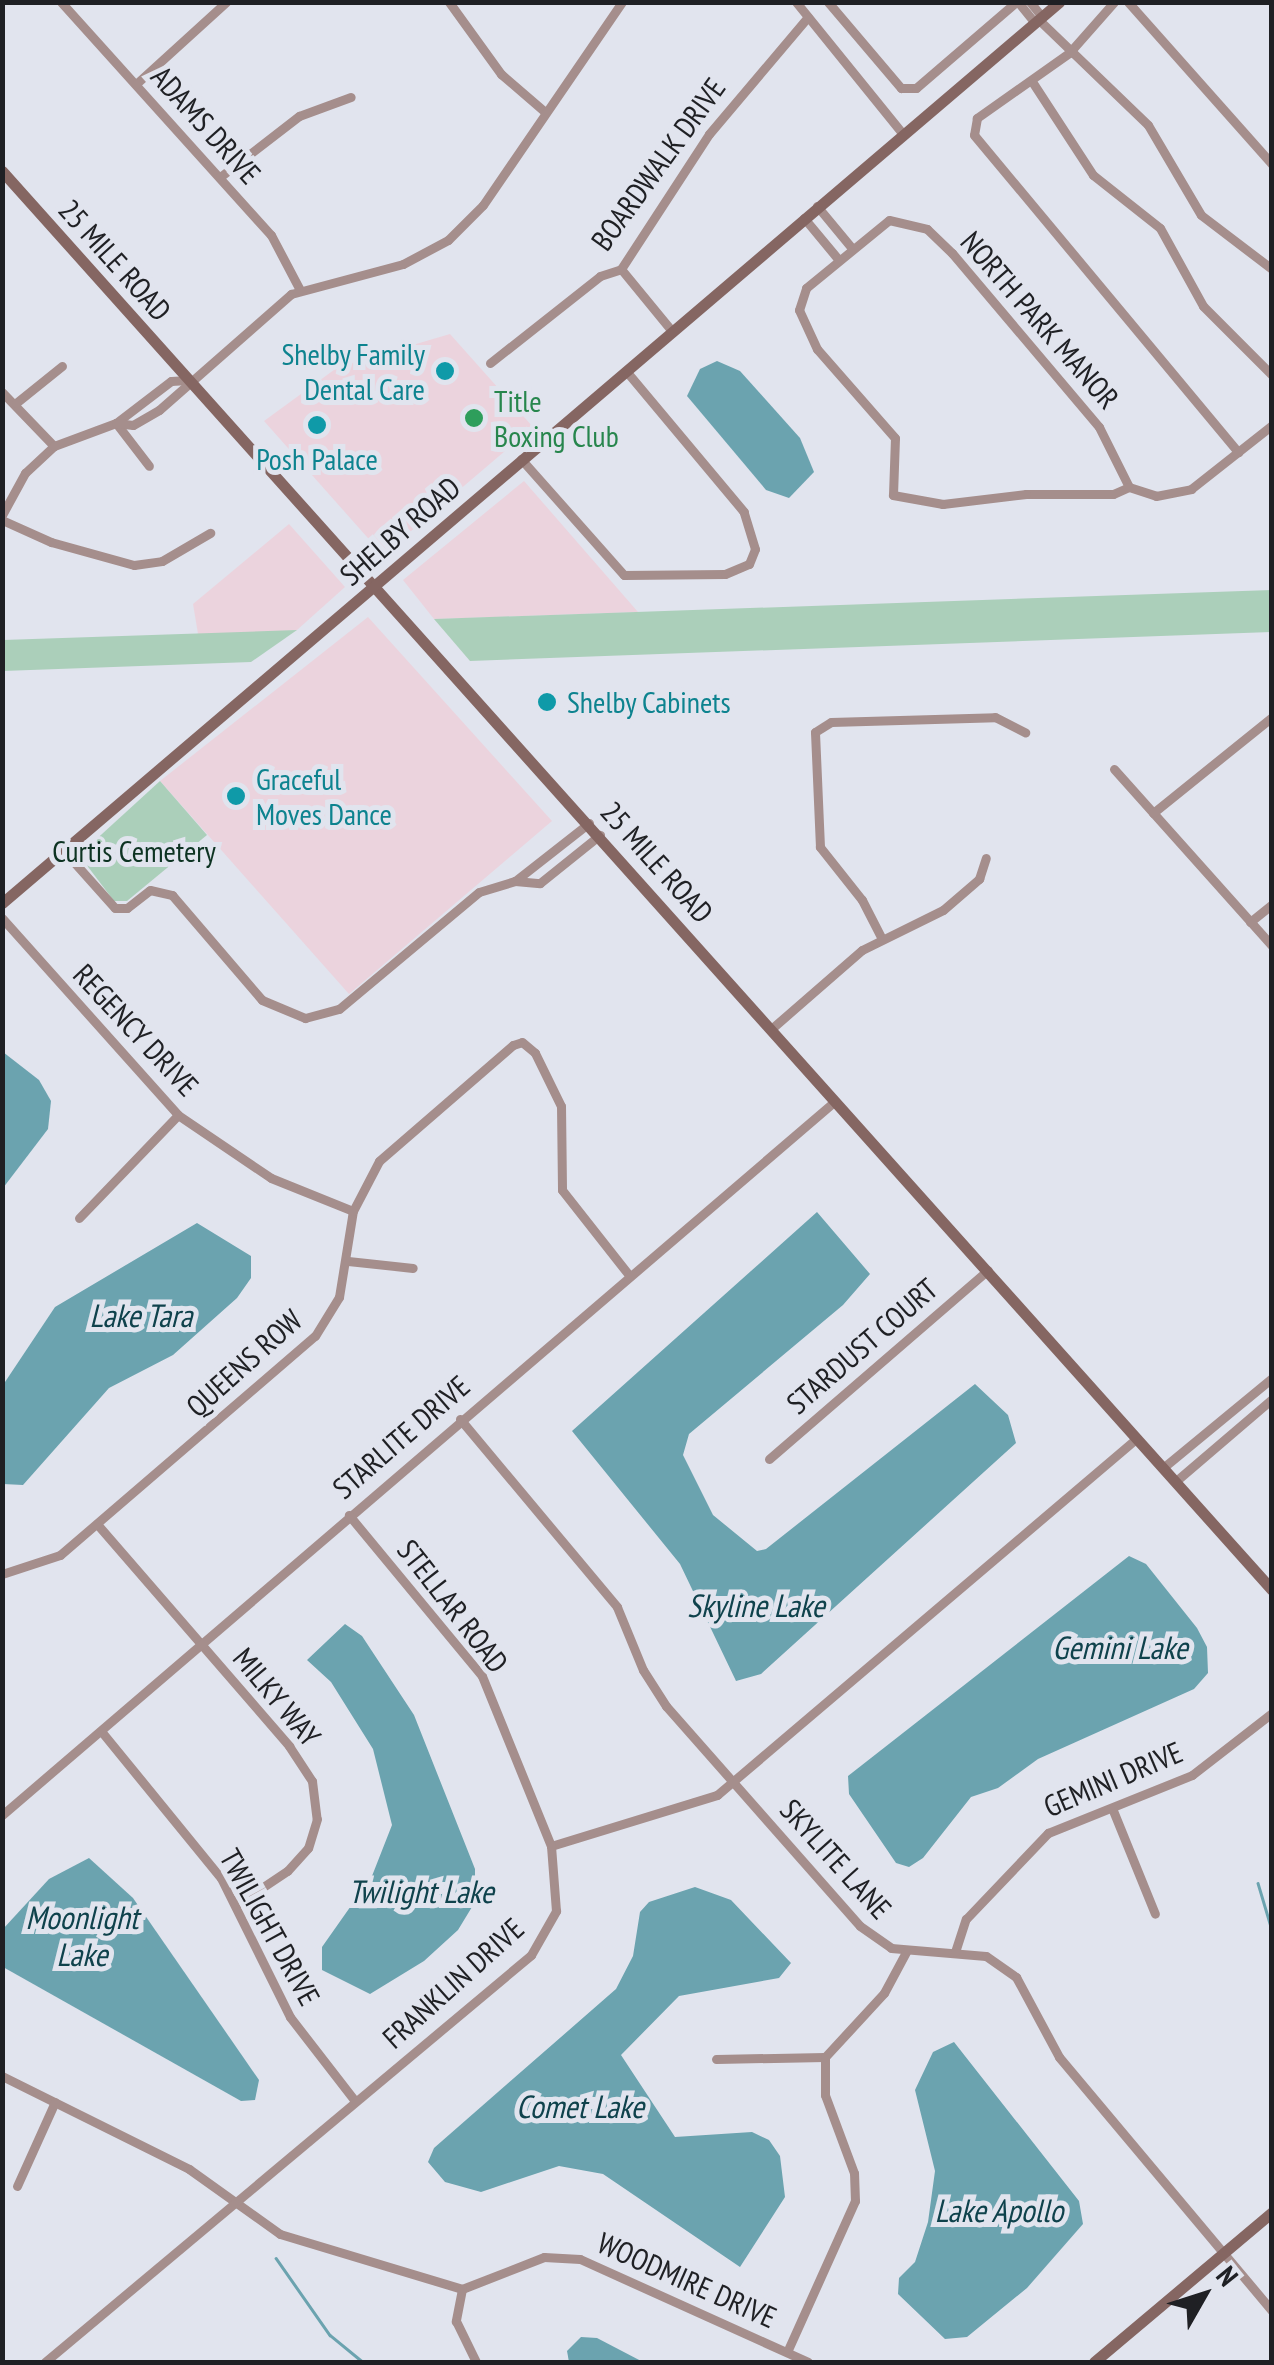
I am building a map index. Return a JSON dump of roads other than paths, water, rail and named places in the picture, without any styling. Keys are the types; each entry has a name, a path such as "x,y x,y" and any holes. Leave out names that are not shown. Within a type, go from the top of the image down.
{"street":[{"name":"ADAMS DRIVE","path":"61,2 271,235 300,290"},
{"path":"136,84 226,2"},
{"path":"449,2 501,74 545,112"},
{"path":"116,424 133,425 159,410 188,380 300,290 403,264 448,240 483,205 622,2"},
{"path":"796,2 904,134"},
{"path":"828,2 901,88 916,88 1017,2 1148,124 1202,215 1272,270"},
{"path":"1030,2 1039,20"},
{"name":"SHELBY ROAD","path":"2,903 1060,2"},
{"path":"1114,2 1069,54 1033,83 976,118 977,146 1238,452"},
{"path":"1128,2 1272,164"},
{"name":"BOARDWALK DRIVE","path":"490,363 600,276 621,269 710,134 808,17"},
{"path":"1033,83 1093,175 1160,228 1204,306 1272,375"},
{"path":"220,177 284,125 351,97"},
{"name":"25 MILE ROAD","path":"2,171 1272,1590"},
{"path":"817,206 851,247"},
{"path":"804,218 838,258"},
{"name":"NORTH PARK MANOR","path":"889,220 927,229 1099,427 1128,486 1114,494 1026,494 942,504 893,495 894,438 817,348 800,310 806,288 838,258 889,220"},
{"path":"621,269 672,331"},
{"path":"16,403 62,366"},
{"path":"521,459 624,575 725,574 748,564 755,549 744,512 626,371"},
{"path":"188,380 171,381 116,424 54,446 25,473 2,517 51,542 134,565 162,561 210,533"},
{"path":"2,392 54,446"},
{"path":"116,424 148,466"},
{"path":"1128,486 1156,496 1179,494 1272,425"},
{"path":"1152,813 1272,716"},
{"path":"882,939 862,900 820,847 815,732 831,722 995,718 1025,732"},
{"path":"1114,769 1272,946"},
{"path":"515,881 589,823"},
{"path":"64,851 114,908 165,891 262,1000 306,1018 339,1009 479,892 515,881 544,881 600,835"},
{"path":"770,1030 844,963 882,939 944,910 979,879 986,858"},
{"path":"1250,922 1272,904"},
{"name":"REGENCY DRIVE","path":"2,918 178,1114 271,1178 354,1211"},
{"name":"QUEENS ROW","path":"2,1574 38,1567 97,1524 315,1336 329,1321 348,1261 354,1211 394,1146 522,1042 536,1054 561,1106 562,1190 628,1274"},
{"name":"STARLITE DRIVE","path":"2,1816 628,1274 836,1101"},
{"path":"79,1218 178,1114"},
{"path":"348,1261 413,1268"},
{"name":"STARDUST COURT","path":"769,1459 988,1270"},
{"path":"1164,1467 1272,1378"},
{"path":"1176,1480 1272,1399"},
{"name":"SKYLITE LANE","path":"460,1419 617,1606 653,1689 860,1926 875,1941 906,1952 986,1956 1016,1977 1060,2057 1272,2311"},
{"path":"551,1846 690,1808 735,1781 1136,1438"},
{"path":"1194,1443 1204,1456"},
{"name":"STELLAR ROAD","path":"350,1516 482,1676 551,1846"},
{"name":"MILKY WAY","path":"97,1524 302,1763 317,1802 314,1834 300,1860 236,1906"},
{"name":"GEMINI DRIVE","path":"955,1952 966,1919 1022,1855 1048,1833 1192,1775 1272,1713"},
{"name":"TWILIGHT DRIVE","path":"101,1731 205,1856 236,1906 290,2017 355,2101"},
{"path":"1112,1808 1155,1914"},
{"name":"FRANKLIN DRIVE","path":"45,2362 531,1955 556,1911 551,1846"},
{"path":"786,2352 855,2201 854,2173 825,2095 825,2057 884,1992 906,1952"},
{"path":"716,2059 825,2057"},
{"path":"2,2076 188,2169 280,2234 462,2290 456,2321 476,2362"},
{"path":"17,2186 55,2102"},
{"path":"1094,2362 1272,2212"},
{"name":"WOODMIRE DRIVE","path":"462,2290 533,2260 568,2256 808,2362"}],"water":[{"path":"717,361 740,371 800,438 814,472 789,498 766,490 687,396 700,369"},
{"path":"3,1052 39,1080 51,1101 48,1129 3,1188"},
{"name":"Skyline Lake","path":"817,1212 870,1274 843,1305 689,1434 683,1455 713,1515 757,1551 766,1549 975,1384 1008,1415 1016,1443 761,1674 736,1681 680,1564 572,1431"},
{"name":"Lake Tara","path":"197,1223 251,1256 251,1278 237,1298 173,1355 109,1388 23,1485 3,1484 3,1385 55,1307"},
{"name":"Gemini Lake","path":"1129,1556 1146,1564 1197,1628 1207,1647 1208,1673 1194,1689 1038,1759 998,1788 971,1797 923,1858 909,1867 896,1863 849,1794 848,1776"},
{"name":"Twilight Lake","path":"345,1624 362,1636 414,1715 475,1869 475,1902 458,1930 424,1961 370,1994 322,1970 322,1947 372,1876 392,1825 373,1749 331,1682 307,1660"},
{"name":"Moonlight Lake","path":"89,1858 133,1898 259,2080 255,2100 241,2101 3,1967 3,1929 49,1879"},
{"name":"Comet Lake","path":"695,1887 731,1900 791,1963 779,1978 679,1996 621,2055 675,2137 752,2132 769,2140 780,2156 785,2197 740,2267 603,2174 559,2166 481,2192 445,2182 428,2162 434,2148 616,1989 633,1956 640,1912 649,1902"},
{"name":"Lake Apollo","path":"954,2042 1079,2201 1083,2224 1027,2288 967,2337 945,2339 898,2294 899,2278 915,2262 928,2222 935,2171 915,2090 933,2052"},
{"path":"581,2337 597,2338 643,2362 569,2362 567,2351"}],"waterway":[{"path":"1258,1883 1272,1930"},
{"path":"276,2258 330,2335 363,2362"}],"place":[{"name":"Shelby Family Dental Care","path":"445,371"},
{"name":"Title Boxing Club","path":"474,418"},
{"name":"Posh Palace","path":"317,425"},
{"name":"Shelby Cabinets","path":"547,702"},
{"name":"Graceful Moves Dance","path":"236,796"}],"park label":[{"name":"Curtis Cemetery","path":"134,851"}]}
